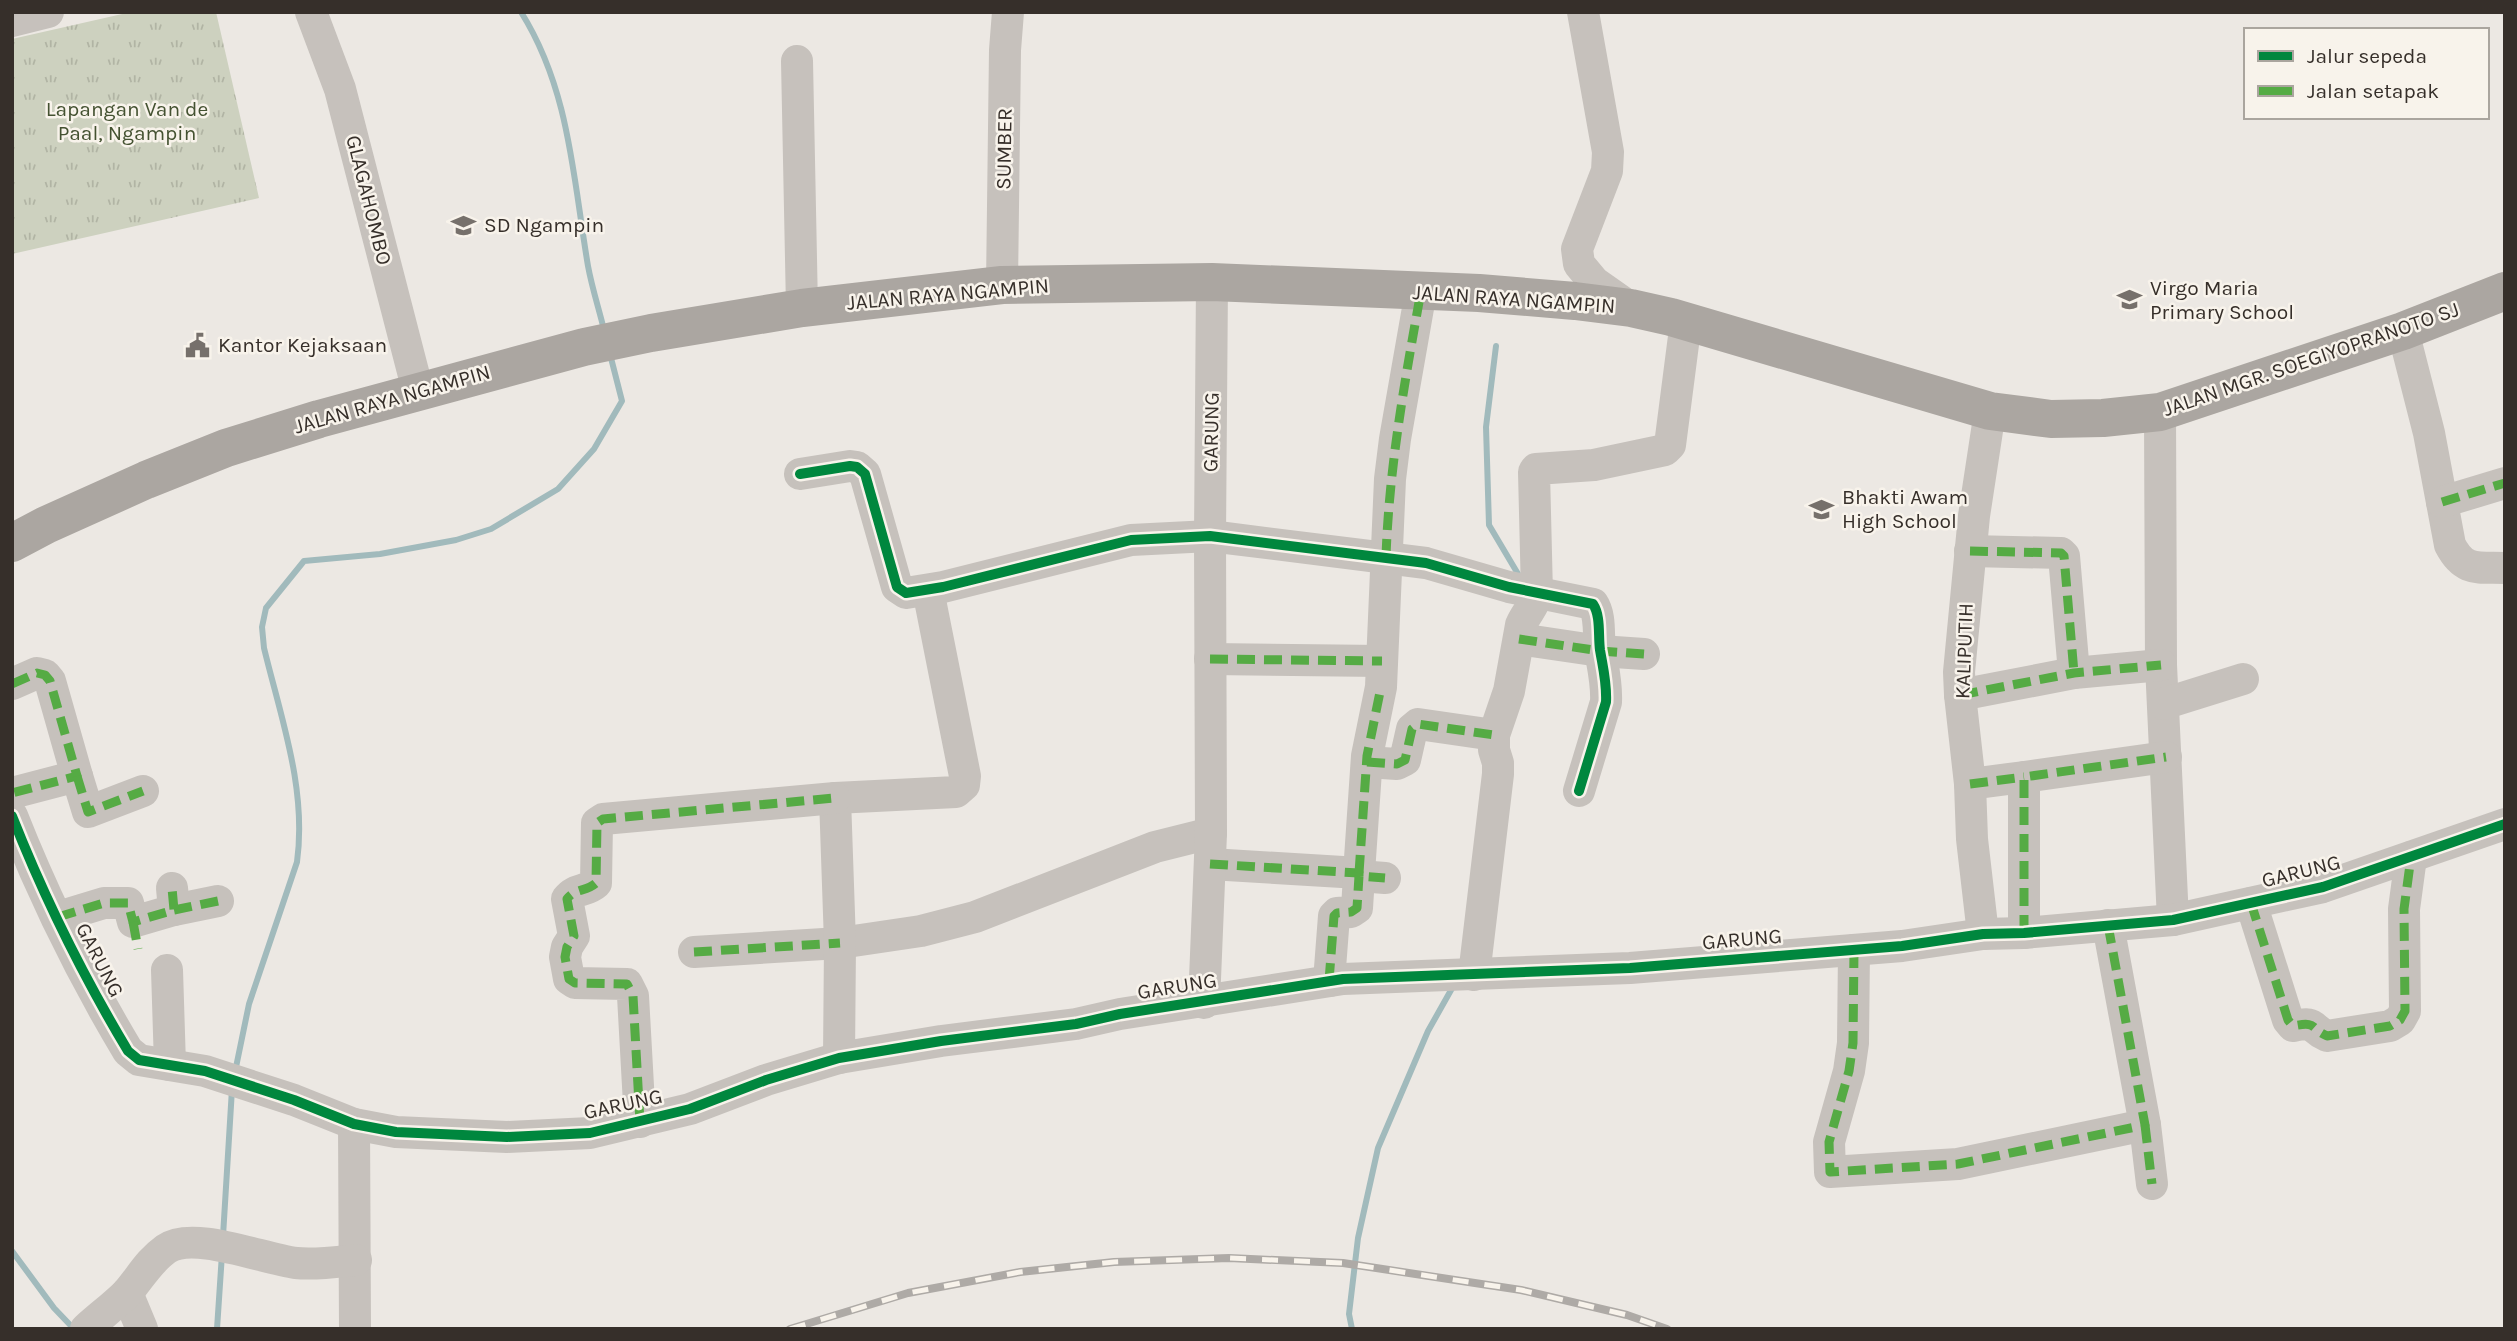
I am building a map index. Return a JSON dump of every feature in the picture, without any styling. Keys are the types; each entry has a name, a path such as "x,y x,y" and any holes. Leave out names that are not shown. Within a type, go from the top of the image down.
{"main road":[{"name":"JALAN RAYA NGAMPIN","path":"12,543 146,480 226,448 418,391 584,347 802,307 1002,285 1212,282 1575,300 1631,308 1686,321 1990,411"},
{"name":"JALAN MGR. SOEGIYOPRANOTO SJ","path":"1990,411 2051,419 2103,418 2160,412 2403,331 2505,291"}],"street":[{"path":"12,21 48,12"},
{"name":"GLAGAHOMBO","path":"311,12 340,89 418,391"},
{"name":"SUMBER","path":"1002,285 1004,50 1008,12"},
{"path":"1583,12 1608,152 1607,170 1577,249 1579,264 1594,282 1631,308"},
{"path":"797,61 802,307"},
{"name":"GARUNG","path":"1203,1003 1211,833 1209,536 1212,282"},
{"path":"1329,981 1334,916 1357,908 1367,875 1367,762 1381,687 1388,508 1395,439 1421,291"},
{"path":"1487,734 1509,691 1521,625 1525,615 1534,607 1523,591 1534,472 1536,469 1594,465 1665,450 1670,445 1686,321"},
{"path":"2403,331 2429,433 2450,545 2458,560 2472,567 2505,568"},
{"name":"KALIPUTIH","path":"1983,934 1972,839 1970,784 1959,695 1959,671 1970,551 1990,411"},
{"path":"2160,412 2161,665 2173,920"},
{"path":"800,474 850,466 857,467 865,474 897,587 905,593 928,590 1132,540 1209,536 1426,563 1523,591 1592,604 1597,611 1600,651 1607,686 1606,702 1579,791"},
{"path":"2442,502 2505,483"},
{"path":"1970,551 2061,553 2064,556 2074,673"},
{"path":"640,1122 633,996 627,984 575,983 569,979 565,957 567,947 574,936 566,898 572,892 591,888 596,883 597,823 603,819 835,798 956,792 964,785 965,776 928,590"},
{"path":"1520,639 1600,651 1644,654"},
{"path":"1210,659 1382,661"},
{"path":"1959,695 2074,673 2161,665"},
{"path":"12,684 37,673 45,675 50,681 88,812 142,791"},
{"path":"2163,704 2243,678"},
{"path":"1367,762 1397,764 1405,760 1412,729 1418,724 1487,734"},
{"path":"1474,975 1498,774 1498,763 1487,734"},
{"path":"1970,784 2166,757"},
{"path":"12,793 77,776"},
{"path":"2024,777 2024,933"},
{"path":"835,798 840,943 839,1058"},
{"name":"GARUNG","path":"12,816 80,966 128,1051 139,1060 234,1080 354,1124 396,1132 507,1137 590,1133 640,1122 690,1109 766,1080 839,1058 941,1041 1076,1024 1120,1014 1329,981 1630,968 1902,946 1983,934 2173,920 2323,887 2505,824"},
{"path":"694,952 840,943 921,932 975,917 1155,847 1211,833"},
{"path":"2251,903 2288,1020 2293,1026 2308,1023 2327,1035 2390,1026 2400,1020 2404,1011 2404,909 2411,857"},
{"path":"1210,864 1367,875"},
{"path":"58,918 104,903 128,903 135,935 173,899 218,901"},
{"path":"2108,925 2145,1125 2152,1184"},
{"path":"1854,950 1853,1043 1849,1070 1829,1142 1829,1185 1958,1164 2145,1125"},
{"path":"167,970 170,1065"},
{"path":"354,1124 355,1329"},
{"path":"87,1328 127,1293 147,1266 177,1242 222,1247 299,1263 356,1260"},
{"path":"127,1293 142,1329"}],"green space":[{"name":"Lapangan Van de Paal, Ngampin","path":"131,12 216,12 259,198 12,254 12,39"}],"waterway":[{"path":"521,12 550,72 560,103 591,282 604,330"},
{"path":"1496,346 1486,427 1489,525 1521,579"},
{"path":"235,1072 249,1004 297,862 299,835 291,754 264,648 262,627 266,608 304,561 380,554 456,540 491,529 558,489 594,449 622,401 610,354"},
{"path":"1352,1329 1349,1314 1358,1238 1378,1148 1428,1031 1455,983"},
{"path":"223,1236 232,1089"},
{"path":"12,1251 54,1308 74,1329"},
{"path":"217,1329 222,1254"}],"railway":[{"path":"790,1329 908,1293 1020,1272 1114,1262 1229,1258 1343,1263 1521,1290 1627,1315 1667,1329"}],"marked path":[{"path":"1386,557 1394,457 1421,291"},
{"path":"2442,502 2505,483"},
{"path":"1970,551 2061,553 2064,556 2074,673"},
{"path":"1519,639 1600,651 1644,654"},
{"path":"1210,659 1382,661"},
{"path":"1960,695 2074,673 2161,665"},
{"path":"12,684 37,673 45,675 50,681 77,776 12,793"},
{"path":"1359,873 1367,756 1381,687"},
{"path":"1367,762 1397,764 1405,760 1412,729 1418,724 1494,735"},
{"path":"2024,933 2024,777 2166,757"},
{"path":"77,776 88,812 143,791"},
{"path":"1970,784 2024,777"},
{"path":"640,1122 633,996 627,984 575,983 569,979 565,957 567,947 574,936 567,899 596,883 597,823 603,819 835,798"},
{"path":"2251,903 2288,1020 2293,1026 2310,1025 2327,1036 2390,1026 2400,1020 2405,1011 2404,909 2411,857"},
{"path":"1210,864 1359,873 1359,876 1385,878"},
{"path":"1329,981 1334,916 1357,908 1359,876"},
{"path":"58,917 104,903 128,903 133,922 174,910 172,888"},
{"path":"174,910 218,901"},
{"path":"133,922 138,949"},
{"path":"1854,950 1853,1043 1849,1071 1829,1142 1830,1172 1958,1164 2145,1125 2108,925"},
{"path":"694,952 840,943"},
{"path":"2145,1125 2152,1184"}],"cycle path":[{"path":"800,474 850,466 857,467 865,474 897,587 906,593 943,587 1131,540 1210,536 1426,563 1509,587 1593,604 1598,620 1606,702 1579,791"},
{"path":"12,816 37,876 80,965 128,1051 139,1060 205,1071 294,1100 354,1124 396,1132 507,1137 590,1133 690,1109 766,1080 839,1058 941,1041 1076,1024 1120,1014 1343,979 1630,968 1902,946 1983,934 2173,920 2323,887 2505,824"}],"place":[{"name":"SD Ngampin","path":"464,225"},
{"name":"Virgo Maria Primary School","path":"2130,300"},
{"name":"Kantor Kejaksaan","path":"198,345"},
{"name":"Bhakti Awam High School","path":"1822,509"}]}
